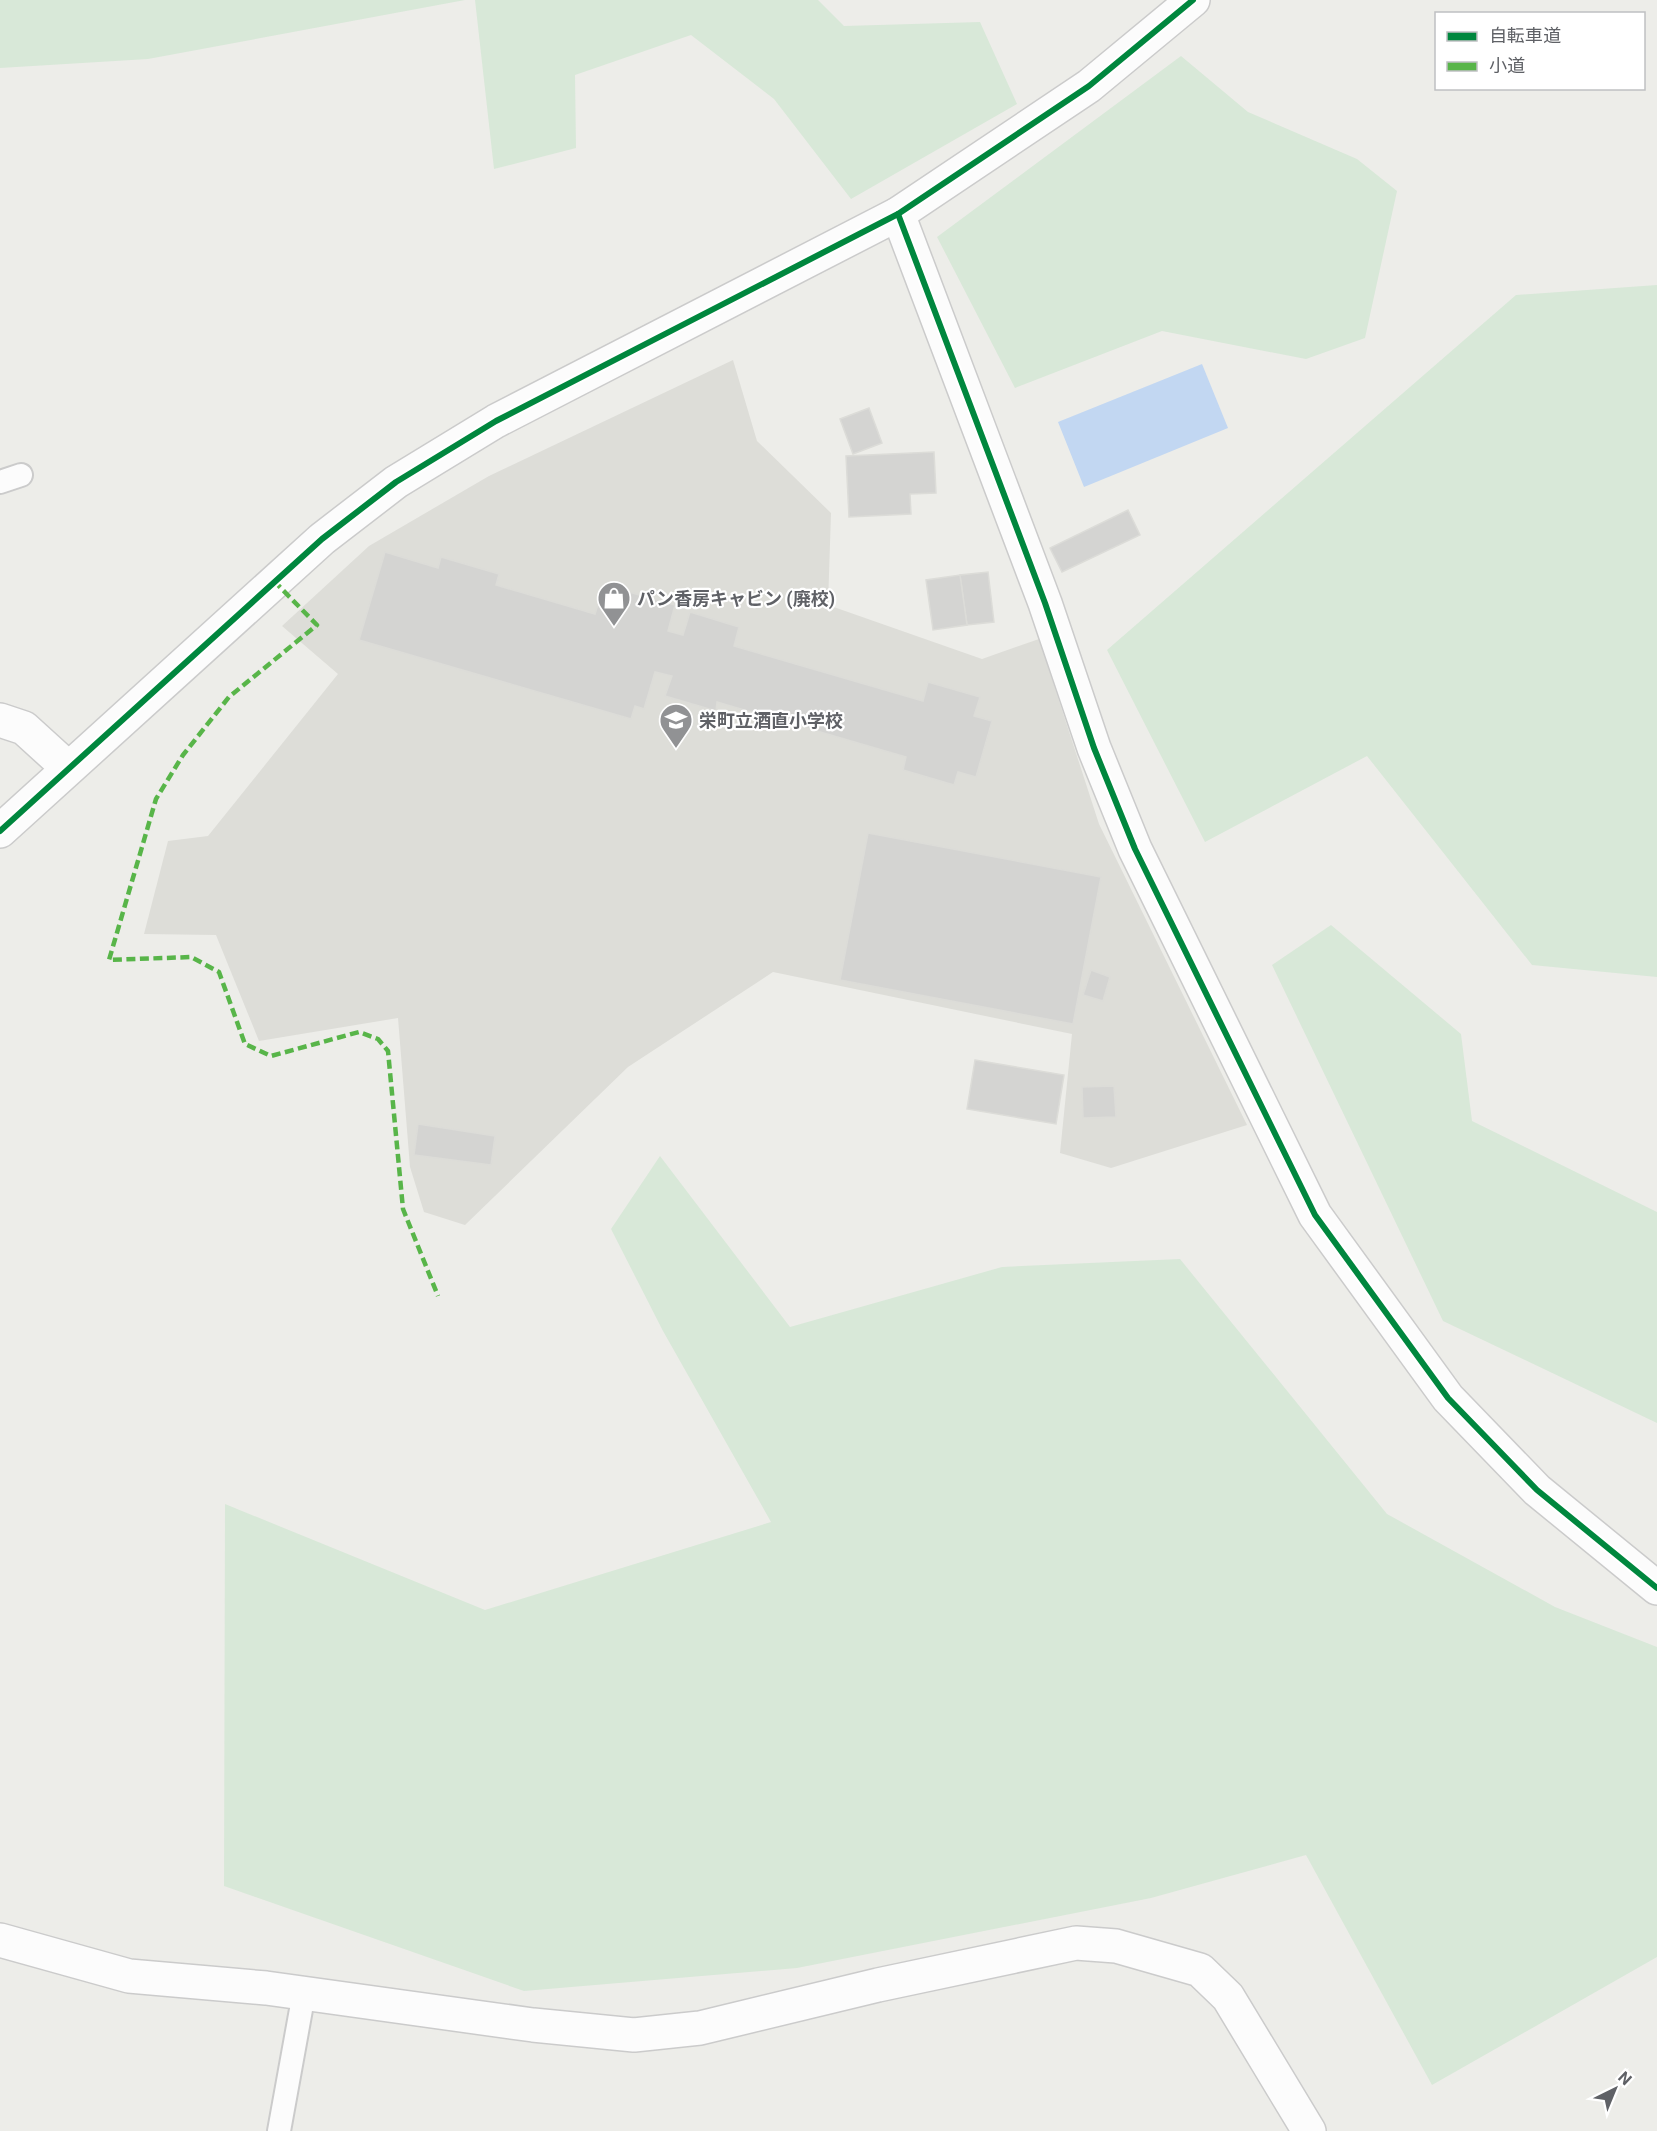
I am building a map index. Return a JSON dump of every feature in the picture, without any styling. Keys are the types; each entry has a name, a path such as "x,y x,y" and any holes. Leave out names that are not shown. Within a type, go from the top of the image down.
{"street":[{"path":"0,831 322,539 396,482 496,421 898,214 1089,86 1193,0"},
{"path":"898,214 1045,603 1094,748 1136,849 1316,1215 1448,1398 1537,1490 1657,1588"},
{"path":"0,720 24,728 68,768"},
{"path":"0,1940 129,1976 304,1993 533,2025 634,2035 700,2028 878,1985 1076,1943 1116,1946 1200,1970 1228,1997 1309,2131"}],"lane":[{"path":"279,2131 304,1993"}],"shaded area":[{"name":"栄町立酒直小学校","path":"733,360 757,441 831,513 828,605 982,659 1039,639 1099,824 1247,1125 1111,1168 1060,1153 1072,1034 773,972 628,1067 465,1225 424,1212 410,1167 398,1018 259,1041 216,935 144,934 168,841 208,836 338,674 282,626 369,546 489,476"}],"green space":[{"path":"0,0 465,0 148,59 0,68"},
{"path":"475,0 818,0 844,26 980,22 1017,104 851,199 774,99 691,35 575,75 576,148 494,169"},
{"path":"1181,56 1248,112 1357,159 1397,191 1365,338 1306,359 1162,331 1015,388 937,237"},
{"path":"1657,285 1657,977 1532,965 1367,756 1205,842 1107,650 1516,295"},
{"path":"1331,925 1461,1034 1472,1121 1657,1212 1657,1423 1443,1321 1272,965"},
{"path":"660,1156 790,1327 1002,1267 1180,1259 1387,1514 1555,1607 1657,1647 1657,1957 1432,2085 1306,1855 1151,1898 797,1968 524,1991 224,1886 225,1504 485,1610 771,1522 663,1331 611,1229"}],"water":[{"path":"1202,364 1228,428 1084,487 1058,422"}],"building":[{"path":"869,408 882,443 853,454 840,419"},
{"path":"934,452 936,493 910,494 911,514 849,517 846,456"},
{"path":"1128,510 1140,535 1062,572 1050,548"},
{"path":"385,552 438,568 441,557 499,574 496,585 595,614 604,585 675,605 668,631 683,635 690,612 739,627 734,646 923,701 928,682 980,697 974,716 992,721 976,777 958,772 954,785 903,770 906,757 717,702 716,711 665,696 672,676 655,672 644,709 635,706 631,719 359,640"},
{"path":"988,572 994,622 967,625 960,575"},
{"path":"960,575 967,625 933,630 926,580"},
{"path":"868,833 1101,877 1073,1024 840,980"},
{"path":"1091,970 1110,977 1103,1001 1083,995"},
{"path":"975,1060 1064,1075 1056,1124 967,1109"},
{"path":"1114,1086 1116,1117 1083,1118 1082,1087"},
{"path":"418,1124 495,1136 491,1165 414,1155"}],"marked path":[{"path":"274,581 317,625 229,697 183,755 156,799 109,960 191,957 219,972 245,1044 271,1056 359,1032 378,1039 388,1051 403,1209 438,1296"}],"cycle path":[{"path":"0,831 322,539 396,482 496,421 898,214 1089,86 1193,0"},
{"path":"898,214 1045,603 1094,748 1135,849 1315,1215 1448,1398 1537,1490 1657,1588"}],"place":[{"name":"パン香房キャビン (廃校)","path":"614,627"},
{"name":"栄町立酒直小学校","path":"676,749"}]}
